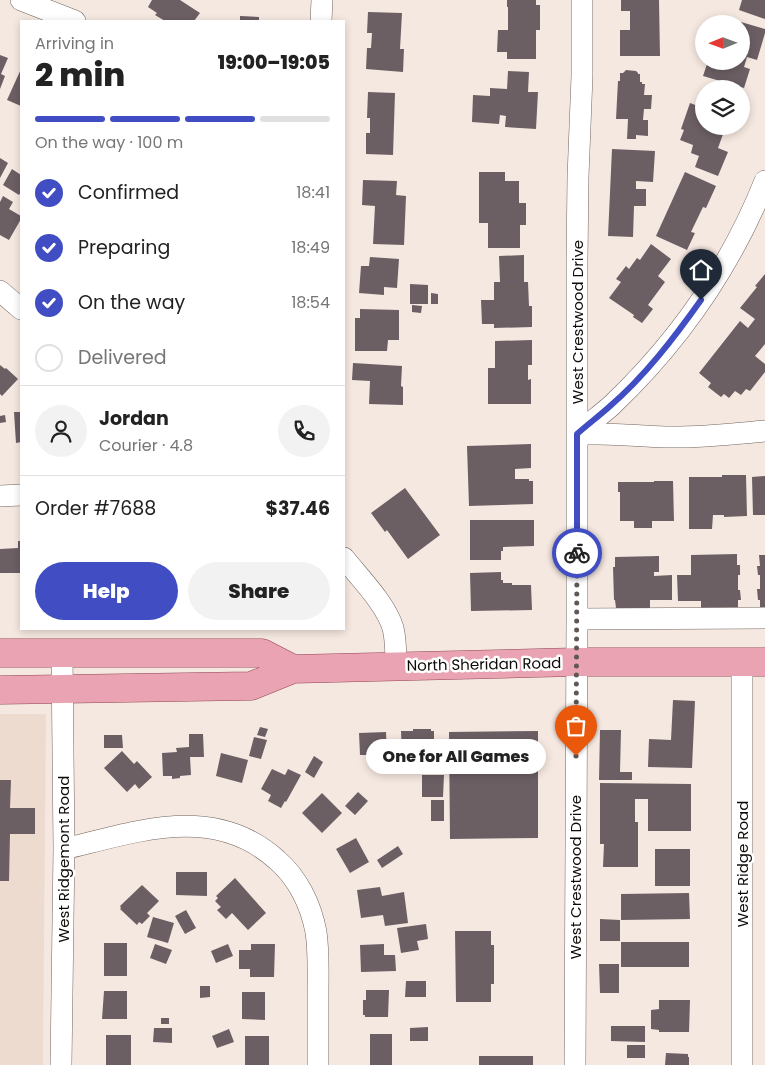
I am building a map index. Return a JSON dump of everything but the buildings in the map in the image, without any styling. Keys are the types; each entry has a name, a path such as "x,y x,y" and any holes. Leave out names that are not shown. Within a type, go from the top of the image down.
{"main road":[{"name":"North Sheridan Road","path":"0,653 262,653 293,669"},
{"name":"North Sheridan Road","path":"0,690 251,686 293,669 576,662 754,662"}],"street":[{"path":"21,0 72,20"},
{"path":"321,20 322,0"},
{"name":"West Crestwood Drive","path":"575,1065 576,261 582,76 582,0"},
{"path":"577,434 636,381 666,348 712,285 742,232 765,181"},
{"path":"742,232 765,226"},
{"path":"0,291 20,308"},
{"path":"577,434 695,437 765,431"},
{"path":"0,496 20,495"},
{"path":"345,559 374,595 389,618 394,634 396,666"},
{"path":"577,619 765,618"},
{"name":"West Ridgemont Road","path":"61,1065 64,849 62,653"},
{"name":"West Ridge Road","path":"742,1065 754,662"},
{"path":"64,849 138,832 172,827 199,826 212,827 250,840 275,858 284,866 300,888 307,902 315,930 318,962 318,1065"}],"shaded area":[{"path":"0,714 46,714 43,1065 0,1065"}],"way so far":[{"path":"576,756 577,553"}],"place":[{"name":"One for All Games","path":"576,756"}],"route":[{"path":"577,553 577,434 636,381 666,348 701,300"}]}
